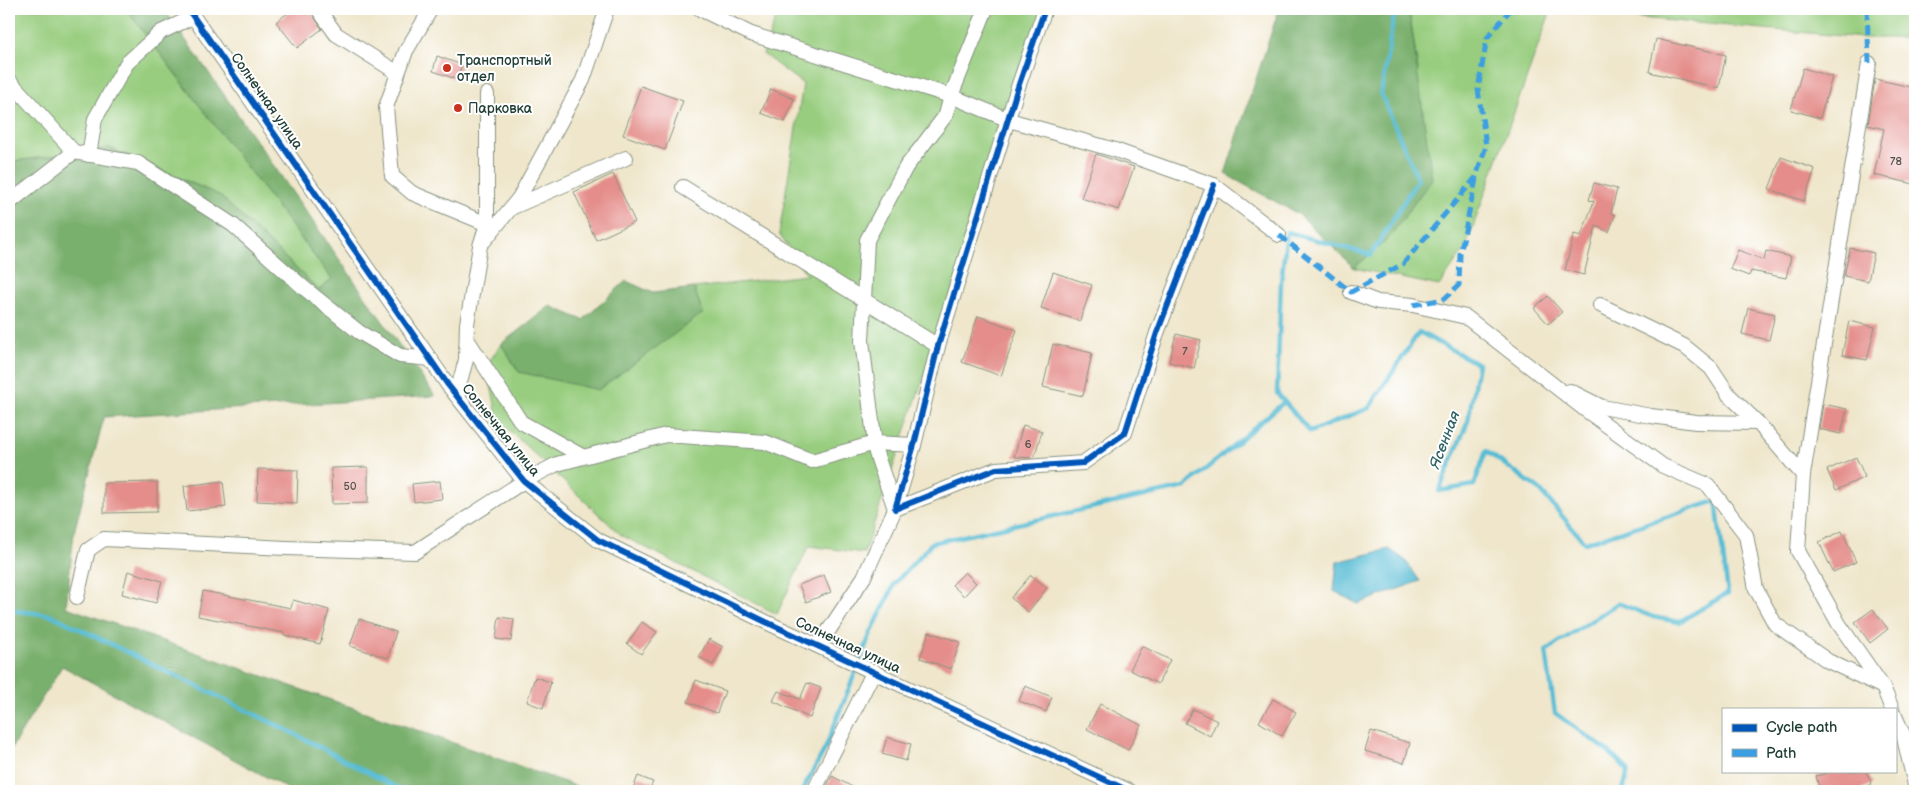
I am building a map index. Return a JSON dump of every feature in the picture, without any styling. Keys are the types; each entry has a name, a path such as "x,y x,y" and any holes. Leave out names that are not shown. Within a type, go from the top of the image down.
{"street":[{"path":"318,9 336,34 398,73"},
{"path":"431,9 406,52 386,107 392,176 412,193 487,224"},
{"path":"480,246 512,207 583,80 607,9"},
{"path":"700,9 751,34 950,96 1009,120 1115,150 1214,185 1279,235"},
{"path":"895,509 875,443 862,341 867,240 906,167 946,115 950,96 986,9"},
{"path":"819,645 864,577 895,509 914,445 938,346 1017,90 1045,9"},
{"path":"89,155 95,119 127,63 160,32 191,13"},
{"name":"Солнечная улица","path":"191,13 431,360 456,395 524,481 598,540 764,621 1129,791"},
{"path":"1869,63 1803,475 1798,551 1839,624 1883,687 1892,708"},
{"path":"9,80 74,152 138,164 233,225 304,288 359,332 400,356 431,360"},
{"path":"456,395 466,360 467,339 480,246 487,224 488,94"},
{"path":"9,203 74,152"},
{"path":"512,207 626,158"},
{"path":"895,509 996,468 1083,462 1125,433 1157,333 1214,185"},
{"path":"683,187 938,346"},
{"path":"1351,292 1378,302 1413,305 1466,317 1662,466 1708,485 1746,535 1756,589 1775,624 1828,661 1883,687"},
{"path":"1600,305 1684,346 1711,368 1729,395 1758,423 1803,475"},
{"path":"467,339 521,422 582,456"},
{"path":"1539,374 1602,407 1696,422 1758,423"},
{"path":"77,597 88,550 104,539 276,548 415,552 524,481 557,464 666,435 765,442 812,461 875,443 914,445"},
{"path":"814,791 874,671"},
{"path":"1896,718 1910,746 1915,785"}],"green space":[{"path":"9,9 126,9 332,279 319,290 219,195 110,148 9,162"},
{"path":"126,9 164,9 435,396 104,417 74,532 66,607 590,791 292,791 62,666 9,752 9,162 110,148 219,195 319,290 332,279"},
{"path":"779,9 1044,9 864,553 809,546 777,614 621,535 498,420 487,365 501,344 519,372 703,314 694,288 807,275 779,234 803,84 763,54"},
{"path":"1277,9 1409,9 1432,179 1388,239 1354,268 1300,215 1225,174 1276,18"},
{"path":"1409,9 1915,9 1915,38 1864,38 1551,10 1465,249 1439,286 1354,268 1388,239 1418,69"},
{"path":"626,281 653,293 694,288 703,313 598,390 519,372 501,344 550,306 583,320"}],"water":[{"path":"1389,549 1405,560 1420,581 1358,604 1334,591 1337,562"}],"building":[{"path":"293,9 309,9 322,29 297,48 276,22"},
{"path":"1656,39 1726,55 1719,88 1649,72"},
{"name":"Транспортный отдел","path":"437,56 462,65 456,79 433,71"},
{"path":"1803,68 1832,77 1820,118 1791,110"},
{"path":"1875,79 1915,88 1914,184 1874,175 1884,129 1868,125"},
{"path":"641,86 683,101 665,150 623,135"},
{"path":"771,89 794,99 785,122 761,113"},
{"path":"1096,154 1134,167 1119,210 1081,198"},
{"path":"1781,157 1815,169 1804,201 1769,189"},
{"path":"613,174 635,222 596,240 574,192"},
{"path":"1594,183 1617,189 1611,213 1615,215 1609,232 1596,226 1584,275 1565,270 1574,234 1581,236 1594,201 1589,200"},
{"path":"1850,248 1874,253 1868,281 1844,276"},
{"path":"1738,250 1764,260 1766,251 1791,257 1786,278 1751,271 1749,276 1730,269"},
{"path":"1053,272 1092,285 1080,321 1041,308"},
{"path":"1548,296 1562,312 1548,324 1534,308"},
{"path":"1748,308 1775,314 1769,340 1742,334"},
{"path":"978,316 1017,330 1001,376 962,362"},
{"path":"1849,321 1875,327 1867,360 1842,355"},
{"path":"1176,334 1201,340 1194,368 1169,362"},
{"path":"1053,344 1092,353 1083,396 1043,387"},
{"path":"1823,404 1847,409 1841,434 1819,429"},
{"path":"1023,425 1042,431 1034,458 1014,457"},
{"path":"1856,457 1865,477 1836,490 1827,470"},
{"path":"368,467 368,503 332,504 331,468"},
{"path":"258,469 298,470 297,503 257,501"},
{"path":"223,481 226,507 187,511 184,486"},
{"path":"440,481 442,499 414,502 412,484"},
{"path":"157,482 157,512 104,513 104,483"},
{"path":"1842,531 1856,562 1833,572 1819,542"},
{"path":"128,571 162,581 156,603 122,594"},
{"path":"965,572 976,583 964,596 952,585"},
{"path":"824,575 831,592 806,602 799,585"},
{"path":"1031,575 1047,588 1028,612 1011,598"},
{"path":"203,591 291,608 293,600 329,610 320,644 284,635 284,633 198,616"},
{"path":"1873,609 1888,629 1870,643 1855,622"},
{"path":"499,617 514,619 511,641 496,639"},
{"path":"359,619 396,632 388,658 350,646"},
{"path":"642,622 657,632 641,654 627,644"},
{"path":"929,632 960,642 951,669 920,658"},
{"path":"709,639 723,647 713,665 699,657"},
{"path":"1142,646 1170,660 1158,684 1130,670"},
{"path":"535,677 551,682 543,708 527,702"},
{"path":"696,680 725,691 717,713 688,702"},
{"path":"807,683 821,688 810,718 773,701 778,691 800,699"},
{"path":"1025,686 1052,697 1046,712 1019,701"},
{"path":"1273,699 1296,712 1282,736 1259,722"},
{"path":"1100,704 1141,725 1128,750 1087,729"},
{"path":"1193,709 1217,721 1210,736 1185,723"},
{"path":"1371,731 1410,743 1404,763 1365,751"},
{"path":"887,737 911,744 906,761 882,754"},
{"path":"1831,772 1866,772 1872,784 1858,791 1820,791 1816,776"},
{"path":"638,776 653,782 649,791 632,791"},
{"path":"832,776 860,791 824,791"}],"waterway":[{"name":"Ясенная","path":"1395,9 1381,94 1418,179 1371,255 1287,232 1281,282 1277,393 1310,432 1369,408 1419,332 1478,364 1468,421 1439,491 1474,485 1486,451 1540,490 1585,543 1716,501 1728,593 1679,622 1653,617 1618,603 1546,651 1555,713 1609,752 1628,770 1623,791"},
{"path":"802,791 825,749 870,635 895,583 932,543 1185,487 1284,402"},
{"path":"9,610 51,615 293,733 403,791"}],"marked path":[{"path":"1279,235 1351,292 1403,264 1476,177 1486,146 1478,89 1487,38 1511,9"},
{"path":"1867,9 1869,63"},
{"path":"1413,305 1444,299 1459,285 1460,254 1476,179"}],"cycle path":[{"path":"188,9 448,385 524,481 598,540 764,621 1129,791"},
{"path":"1045,9 1017,90 938,346 914,445 895,509 996,469 1083,463 1125,433 1157,333 1214,185"}],"place":[{"name":"Транспортный отдел","path":"447,68"},
{"name":"Парковка","path":"458,108"}]}
